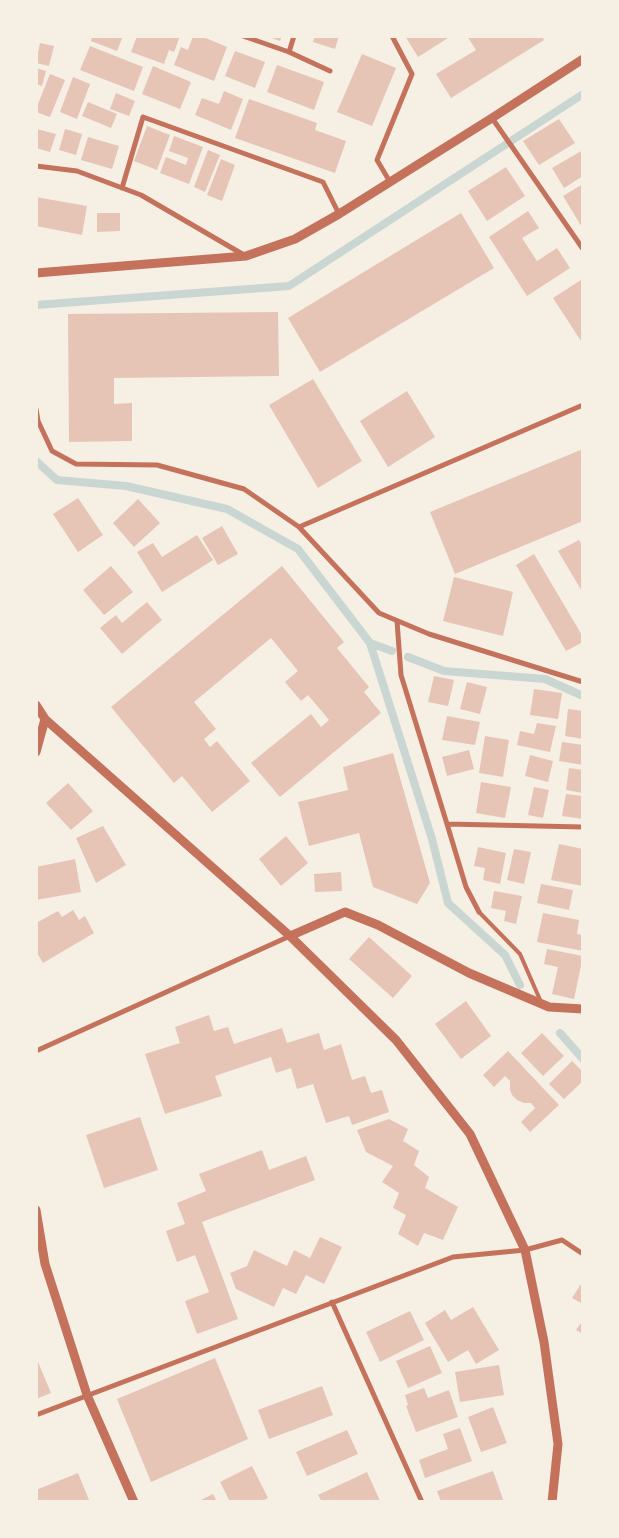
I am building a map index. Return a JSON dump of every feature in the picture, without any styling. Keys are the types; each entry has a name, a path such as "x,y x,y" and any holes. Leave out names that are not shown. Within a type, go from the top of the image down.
{"street":[{"path":"243,36 289,52 330,71"},
{"path":"289,52 294,36"},
{"path":"390,182 377,160 412,74 392,36"},
{"path":"36,273 246,256 296,239 339,214 583,59"},
{"path":"122,188 143,117 323,182 339,214"},
{"path":"492,118 583,250"},
{"path":"36,166 77,171 141,195 246,256"},
{"path":"299,527 583,405"},
{"path":"36,409 38,421 52,451 76,464 157,465 244,489 299,527 380,614 429,634 583,682"},
{"path":"397,621 401,675 466,887 479,912"},
{"path":"36,705 45,719 290,936 396,1040 470,1134 525,1250 544,1342 558,1444 552,1502"},
{"path":"36,752 45,719"},
{"path":"447,824 583,827"},
{"path":"36,1051 346,912 378,925 469,973 549,1007 583,1010"},
{"path":"36,1210 45,1264 87,1395 134,1502"},
{"path":"36,1415 453,1256 525,1250 562,1240 583,1254"},
{"path":"332,1302 422,1502"}],"lane":[{"path":"479,912 520,954 542,1004"}],"building":[{"path":"92,36 123,36 117,51 91,41"},
{"path":"137,36 180,36 174,52 169,50 164,64 131,52"},
{"path":"193,36 201,36 227,47 214,81 174,65 181,47 188,50"},
{"path":"266,36 282,36 280,41"},
{"path":"315,36 339,36 335,49 313,42"},
{"path":"405,36 447,36 448,38 418,57"},
{"path":"467,36 542,36 544,40 451,98 436,74 476,50"},
{"path":"40,43 54,46 49,66 36,63"},
{"path":"90,46 143,67 134,91 80,70"},
{"path":"235,51 265,62 255,88 225,76"},
{"path":"362,54 396,68 372,126 337,112"},
{"path":"277,65 324,82 314,110 267,92"},
{"path":"153,66 191,82 180,109 142,94"},
{"path":"36,68 46,71 42,86 36,84"},
{"path":"50,74 65,80 50,117 36,112 36,109"},
{"path":"73,77 90,84 77,119 60,112"},
{"path":"224,91 243,99 231,130 195,115 202,98 219,104"},
{"path":"116,93 135,101 129,116 110,109"},
{"path":"249,99 317,123 315,130 346,141 335,173 235,138"},
{"path":"88,102 117,114 111,128 82,116"},
{"path":"559,119 575,143 539,165 523,141"},
{"path":"147,126 170,135 157,170 134,161"},
{"path":"37,129 56,134 50,152 36,148"},
{"path":"65,129 82,134 76,155 59,150"},
{"path":"174,136 203,147 189,184 160,173 166,157 186,165 188,158 169,151"},
{"path":"88,137 119,146 112,169 81,160"},
{"path":"208,150 220,155 205,192 194,187"},
{"path":"583,150 583,176 564,188 552,168"},
{"path":"221,159 235,165 222,201 207,195"},
{"path":"506,167 525,196 487,221 468,191"},
{"path":"583,184 583,229 563,196"},
{"path":"36,197 87,206 82,235 36,226"},
{"path":"528,211 539,228 522,238 537,261 557,248 570,268 527,296 489,237"},
{"path":"97,213 120,213 120,231 97,232"},
{"path":"461,213 494,268 320,372 288,318"},
{"path":"581,280 583,282 583,344 553,298"},
{"path":"278,312 279,376 114,378 114,404 132,403 132,441 69,442 68,314"},
{"path":"313,379 362,461 318,488 269,405"},
{"path":"407,391 435,437 388,467 360,421"},
{"path":"583,449 583,521 455,574 430,512"},
{"path":"78,498 103,535 78,552 53,514"},
{"path":"138,499 160,523 134,547 113,523"},
{"path":"222,526 238,554 218,565 202,538"},
{"path":"197,535 213,560 162,592 137,552 153,543 162,557"},
{"path":"579,540 583,547 583,593 558,551"},
{"path":"534,554 583,637 583,642 566,651 516,565"},
{"path":"111,566 133,592 104,615 83,590"},
{"path":"282,566 344,642 337,648 369,687 364,692 381,713 280,797 251,763 311,714 321,727 329,720 308,695 301,701 285,682 298,671 271,638 194,702 216,729 204,739 210,747 217,741 250,781 212,812 182,776 174,783 111,707"},
{"path":"454,577 513,592 503,636 443,621"},
{"path":"147,602 162,620 122,654 100,628 116,615 122,623"},
{"path":"434,676 454,680 448,706 428,702"},
{"path":"467,682 487,687 480,714 460,709"},
{"path":"534,689 562,693 558,719 530,715"},
{"path":"568,709 583,711 583,739 565,736"},
{"path":"447,716 480,722 475,745 442,740"},
{"path":"537,723 556,726 550,752 517,745 520,731 534,734"},
{"path":"485,736 509,740 503,777 479,773"},
{"path":"562,742 583,745 583,765 559,761"},
{"path":"469,750 474,769 447,776 442,757"},
{"path":"393,753 430,883 417,904 373,887 359,833 309,846 298,802 348,790 343,767"},
{"path":"530,755 553,761 548,782 525,776"},
{"path":"569,768 583,770 583,793 566,790"},
{"path":"481,782 511,787 505,818 476,813"},
{"path":"68,783 93,811 71,830 46,803"},
{"path":"534,787 549,790 543,818 528,815"},
{"path":"566,794 583,796 583,819 562,816"},
{"path":"103,826 126,865 96,883 76,838"},
{"path":"286,836 308,863 281,886 259,859"},
{"path":"559,844 583,849 583,886 551,880"},
{"path":"478,847 506,853 500,884 483,880 485,868 474,866"},
{"path":"514,849 531,852 524,884 507,880"},
{"path":"75,859 81,892 36,900 36,867"},
{"path":"341,872 342,891 315,892 314,874"},
{"path":"541,884 573,890 569,910 537,903"},
{"path":"494,891 522,896 516,924 504,921 506,911 491,908"},
{"path":"73,910 79,920 85,916 94,933 43,963 36,951 36,923 58,911 62,917"},
{"path":"543,913 579,920 577,934 583,935 583,951 537,942"},
{"path":"369,937 412,976 393,998 349,959"},
{"path":"547,949 583,956 574,999 552,994 558,967 544,964"},
{"path":"466,1001 491,1036 461,1059 435,1024"},
{"path":"209,1015 214,1031 228,1027 234,1044 282,1028 287,1043 319,1033 324,1050 341,1044 352,1080 365,1076 371,1093 382,1090 389,1112 352,1125 349,1116 326,1123 313,1084 297,1089 291,1068 276,1073 271,1057 215,1076 222,1096 165,1114 145,1054 180,1043 175,1027"},
{"path":"542,1033 564,1056 543,1076 521,1053"},
{"path":"508,1051 559,1105 530,1132 521,1122 535,1108 531,1103 524,1103 512,1095 510,1081 505,1076 494,1087 483,1075"},
{"path":"572,1061 583,1072 583,1081 564,1099 549,1084"},
{"path":"140,1117 158,1170 104,1188 86,1135"},
{"path":"389,1119 408,1129 403,1141 419,1151 414,1165 429,1177 425,1188 458,1207 443,1240 424,1233 418,1246 398,1234 406,1215 393,1208 399,1193 382,1182 393,1166 366,1152 357,1130"},
{"path":"262,1150 269,1170 306,1156 315,1180 202,1222 238,1319 197,1334 185,1301 209,1292 195,1255 177,1262 166,1231 185,1224 177,1203 206,1191 199,1174"},
{"path":"320,1237 342,1247 324,1284 306,1275 296,1294 283,1288 274,1307 236,1289 230,1273 247,1266 254,1250 287,1266 294,1250 310,1258"},
{"path":"583,1281 583,1304 572,1298"},
{"path":"473,1307 499,1350 476,1364 468,1350 448,1362 425,1323 445,1310 451,1320"},
{"path":"410,1311 424,1340 380,1362 366,1332"},
{"path":"583,1320 583,1334 576,1330"},
{"path":"430,1346 442,1373 408,1388 396,1361"},
{"path":"36,1357 51,1393 36,1399"},
{"path":"215,1358 248,1439 151,1482 117,1399"},
{"path":"499,1365 504,1395 460,1402 455,1372"},
{"path":"322,1386 333,1415 269,1439 258,1410"},
{"path":"424,1388 428,1398 449,1390 458,1417 416,1432 406,1406 408,1405 405,1395"},
{"path":"493,1407 507,1443 481,1452 468,1417"},
{"path":"460,1428 472,1461 425,1478 419,1460 448,1449 443,1434"},
{"path":"347,1430 358,1454 307,1476 296,1452"},
{"path":"252,1466 268,1498 260,1502 230,1502 220,1482"},
{"path":"493,1471 504,1502 441,1502 437,1491"},
{"path":"367,1472 380,1501 322,1502 318,1495"},
{"path":"78,1473 89,1500 85,1502 36,1502 36,1490"},
{"path":"213,1494 217,1502 197,1502"}],"waterway":[{"path":"36,305 289,286 583,94"},
{"path":"36,461 57,480 126,486 227,509 298,549 370,643 432,839 448,903 505,955 520,985"},
{"path":"370,643 392,651"},
{"path":"408,657 444,671 545,679 583,696"},
{"path":"560,1033 583,1059"}]}
